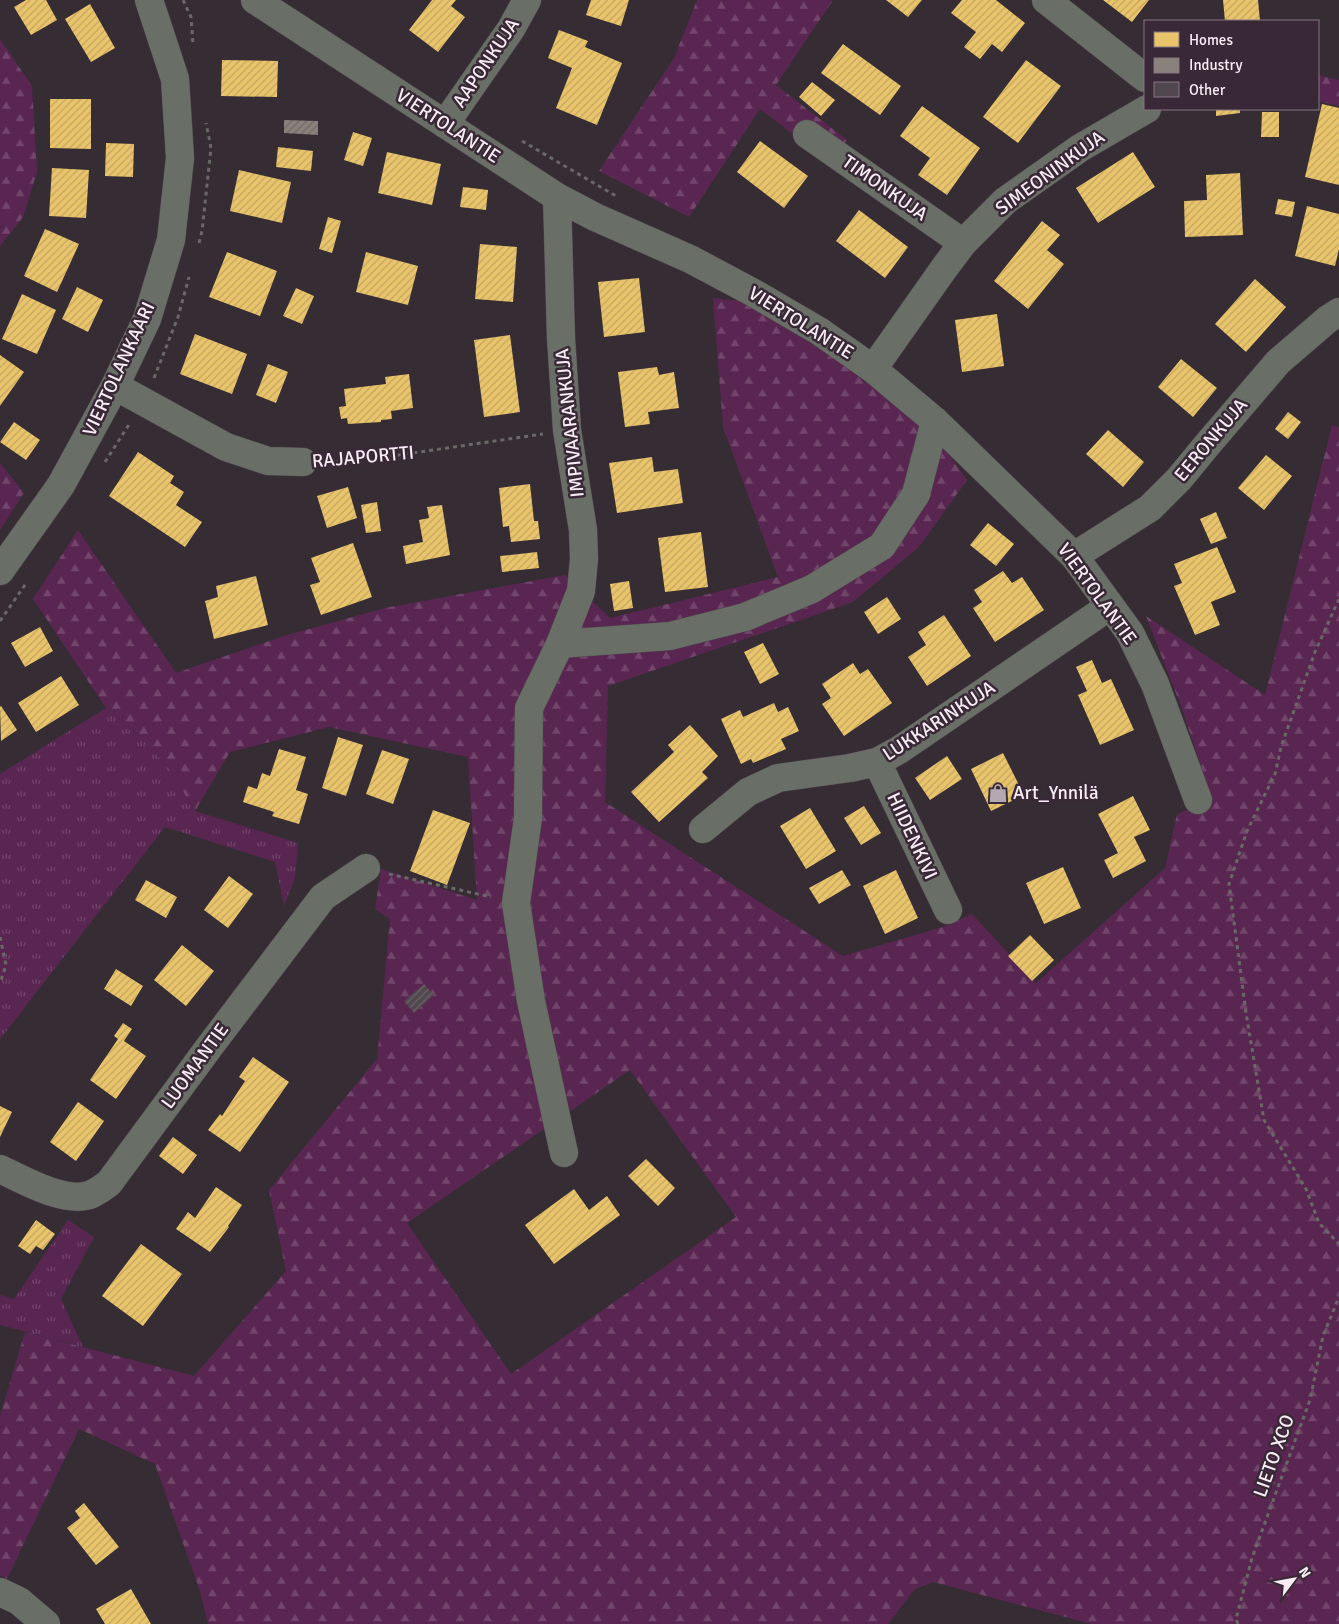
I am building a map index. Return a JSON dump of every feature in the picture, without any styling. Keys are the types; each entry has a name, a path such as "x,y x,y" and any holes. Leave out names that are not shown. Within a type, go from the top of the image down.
{"street":[{"name":"VIERTOLANTIE","path":"254,0 557,197 595,217 690,259 819,331 873,369 935,421 1074,556 1130,633 1155,684 1198,800"},
{"name":"AAPONKUJA","path":"445,124 511,29 527,0"},
{"path":"1046,0 1144,77"},
{"name":"VIERTOLANKAARI","path":"0,571 61,485 116,386 147,319 171,240 180,158 175,79 153,1"},
{"name":"SIMEONINKUJA","path":"873,369 944,267 963,243 1005,201 1080,148 1145,110"},
{"name":"TIMONKUJA","path":"807,134 963,243"},
{"name":"IMPIVAARANKUJA","path":"557,197 560,338 567,430 583,530 584,559 581,590 560,644 529,708 528,818 516,902 531,1001 564,1153"},
{"name":"EERONKUJA","path":"1074,556 1150,508 1179,479 1278,362 1328,319 1339,312"},
{"name":"RAJAPORTTI","path":"116,386 226,447 268,461 303,462"},
{"path":"560,644 670,636 745,617 812,589 882,546 916,494 935,421"},
{"name":"LUKKARINKUJA","path":"702,829 748,792 778,778 850,768 877,762 899,750 1110,606"},
{"name":"HIIDENKIVI","path":"877,762 948,910"},
{"name":"LUOMANTIE","path":"0,1169 50,1191 72,1197 91,1194 109,1183 323,897 366,868"},
{"path":"0,1592 18,1601 46,1624"}],"path":[{"name":"RAJAPORTTI","path":"303,462 351,462 567,430"},
{"path":"1339,600 1315,652 1281,747 1275,774 1247,830 1229,884 1246,1013 1264,1120 1306,1188 1319,1223 1339,1244"},
{"path":"366,868 516,902"},
{"path":"0,936 6,965 0,983"},
{"name":"LIETO XCO","path":"1238,1624 1236,1619 1252,1558 1310,1400 1322,1336 1339,1297"}],"green space":[{"path":"697,0 833,0 776,85 847,140 831,163 760,109 689,217 599,171 674,58"},
{"path":"0,39 32,86 37,172 23,217 0,246"},
{"path":"1319,75 1339,80 1339,106 1319,101"},
{"path":"713,298 742,301 796,333 847,368 898,407 942,445 967,480 919,547 853,602 608,686 605,802 843,956 943,927 972,914 1036,983 1165,868 1177,814 1212,799 1181,706 1146,616 1265,695 1332,425 1339,427 1339,1624 1092,1624 933,1582 915,1589 888,1624 208,1624 200,1591 155,1464 79,1429 7,1579 0,1575 0,1416 25,1332 194,1376 286,1271 269,1190 377,1059 390,919 375,909 381,869 477,900 468,757 329,727 230,752 195,811 168,767 140,737 106,708 33,599 78,530 176,673 284,636 385,608 565,575 610,618 778,577 723,427","holes":["630,1070 736,1217 511,1374 407,1223"]},
{"path":"0,463 24,493 0,530"},
{"path":"106,708 140,737 168,767 195,811 298,843 295,878 284,906 275,862 165,827 0,1039 0,774"},
{"path":"68,1220 94,1237 61,1299 83,1347 0,1325 0,1295 14,1299"}],"building: Homes":[{"path":"26,0 46,0 57,20 31,35 14,7"},
{"path":"432,0 456,0 451,6 465,17 438,52 409,30"},
{"path":"591,0 629,0 621,26 586,15"},
{"path":"886,0 922,0 908,17"},
{"path":"962,0 996,0 1025,23 1002,52 992,44 980,59 964,47 976,32 951,13"},
{"path":"1103,0 1149,0 1132,22"},
{"path":"1223,0 1258,0 1260,20 1225,20"},
{"path":"90,4 115,48 91,62 65,19"},
{"path":"559,30 588,41 585,47 622,63 597,125 556,108 572,68 548,58"},
{"path":"843,44 901,86 880,115 821,73"},
{"path":"222,60 278,61 277,97 221,96"},
{"path":"1026,60 1061,86 1018,143 983,117"},
{"path":"812,82 835,100 821,116 799,97"},
{"path":"50,99 91,99 91,149 50,148"},
{"path":"1322,104 1339,108 1339,185 1305,177"},
{"path":"922,106 980,148 947,195 918,175 930,158 900,136"},
{"path":"1216,110 1240,110 1240,113 1216,116"},
{"path":"1262,112 1279,112 1279,137 1261,137"},
{"path":"353,132 372,138 363,166 344,160"},
{"path":"760,141 808,176 784,208 737,172"},
{"path":"106,143 134,144 133,177 105,176"},
{"path":"278,147 313,151 311,171 276,167"},
{"path":"387,152 441,164 432,205 378,193"},
{"path":"1133,152 1155,187 1098,223 1076,188"},
{"path":"52,168 89,170 86,218 49,216"},
{"path":"239,170 291,182 282,223 230,211"},
{"path":"1240,173 1243,235 1185,237 1184,201 1207,200 1206,175"},
{"path":"463,187 488,190 486,210 460,207"},
{"path":"1278,199 1295,202 1292,217 1275,214"},
{"path":"1307,206 1339,214 1339,249 1335,266 1295,256"},
{"path":"859,210 908,247 885,278 836,241"},
{"path":"328,217 341,221 332,253 319,249"},
{"path":"1042,221 1060,235 1047,250 1064,264 1028,309 994,281"},
{"path":"45,229 79,244 57,292 24,276"},
{"path":"480,244 517,247 513,302 475,299"},
{"path":"227,252 277,271 260,316 209,297"},
{"path":"366,252 418,266 408,305 356,292"},
{"path":"639,278 645,332 604,337 598,282"},
{"path":"1255,279 1286,307 1246,352 1215,324"},
{"path":"77,287 103,300 88,332 62,319"},
{"path":"296,288 314,296 302,324 283,316"},
{"path":"22,294 56,310 37,354 2,339"},
{"path":"997,314 1004,366 962,372 955,320"},
{"path":"195,334 247,354 232,394 180,374"},
{"path":"510,335 520,412 484,417 474,340"},
{"path":"0,355 24,372 0,406"},
{"path":"1181,359 1217,388 1193,417 1158,387"},
{"path":"268,364 288,372 276,403 256,395"},
{"path":"657,367 659,375 674,372 679,408 648,412 650,424 625,427 618,372"},
{"path":"409,374 413,408 391,411 392,419 381,420 381,422 348,424 347,418 341,419 339,407 346,406 344,389 386,384 385,377"},
{"path":"1288,412 1301,422 1288,439 1275,429"},
{"path":"14,422 40,440 26,460 0,442"},
{"path":"1108,430 1144,462 1123,487 1086,454"},
{"path":"138,452 174,476 170,483 184,492 176,505 202,522 185,547 109,496"},
{"path":"1266,455 1292,476 1264,510 1238,488"},
{"path":"652,457 654,472 678,469 683,503 617,513 609,463"},
{"path":"530,484 534,521 538,521 540,539 511,542 509,526 503,527 499,488"},
{"path":"348,487 357,518 327,528 317,496"},
{"path":"377,502 381,531 366,533 361,505"},
{"path":"442,505 450,555 406,564 403,546 423,542 419,520 429,518 427,507"},
{"path":"1216,512 1227,538 1211,544 1200,519"},
{"path":"988,523 1014,544 996,566 970,545"},
{"path":"701,532 708,587 665,592 658,538"},
{"path":"353,543 372,597 321,615 310,585 320,582 311,558"},
{"path":"1217,547 1236,592 1211,602 1220,625 1195,635 1174,586 1182,583 1174,564"},
{"path":"537,552 539,568 502,572 500,556"},
{"path":"1003,571 1012,583 1022,577 1044,610 995,642 973,608 982,602 974,590"},
{"path":"256,576 268,625 214,639 205,601 218,597 216,586"},
{"path":"629,581 633,608 614,611 610,584"},
{"path":"887,597 901,619 878,634 864,612"},
{"path":"944,615 971,656 927,686 908,657 926,645 918,632"},
{"path":"40,627 53,651 25,667 11,643"},
{"path":"763,643 779,674 760,684 744,652"},
{"path":"1092,660 1102,683 1111,679 1134,730 1100,745 1078,695 1087,691 1076,667"},
{"path":"853,663 860,674 868,669 892,703 844,736 822,704 831,698 822,684"},
{"path":"61,676 79,705 36,732 18,703"},
{"path":"774,703 778,712 788,707 799,731 781,739 786,749 753,763 751,759 741,764 721,719 740,710 743,717"},
{"path":"0,707 17,730 1,741"},
{"path":"690,725 718,756 702,772 708,778 659,822 631,792 674,752 668,745"},
{"path":"338,737 363,745 346,796 322,788"},
{"path":"279,749 306,757 296,790 308,794 299,824 272,816 274,812 243,802 248,786 257,789 262,773 270,776"},
{"path":"382,750 409,759 393,804 366,794"},
{"path":"1003,753 1024,795 991,811 971,769"},
{"path":"947,756 962,779 930,800 915,778"},
{"path":"1133,796 1150,830 1134,837 1146,861 1113,878 1104,860 1118,853 1098,814"},
{"path":"864,806 881,833 861,845 844,818"},
{"path":"810,808 836,851 806,869 780,826"},
{"path":"433,810 470,823 447,885 410,871"},
{"path":"1063,867 1081,908 1044,924 1026,883"},
{"path":"842,870 851,885 819,904 809,888"},
{"path":"896,870 918,918 885,934 863,886"},
{"path":"229,876 253,894 228,928 204,910"},
{"path":"146,880 177,897 166,918 135,900"},
{"path":"1030,935 1054,960 1032,981 1008,956"},
{"path":"182,945 214,971 186,1006 154,980"},
{"path":"116,969 143,986 131,1006 104,989"},
{"path":"123,1023 132,1029 124,1041 146,1056 116,1099 90,1080 118,1039 114,1036"},
{"path":"253,1057 289,1082 240,1152 208,1130 220,1114 222,1116 245,1081 239,1077"},
{"path":"78,1102 104,1121 76,1161 50,1142"},
{"path":"0,1106 12,1112 0,1137"},
{"path":"173,1137 197,1155 183,1174 159,1156"},
{"path":"646,1159 675,1188 658,1206 628,1176"},
{"path":"216,1187 242,1205 229,1227 210,1252 176,1229 188,1212 195,1218"},
{"path":"574,1189 589,1210 607,1196 620,1215 554,1264 525,1225"},
{"path":"36,1220 55,1234 43,1250 36,1246 30,1254 18,1246"},
{"path":"141,1244 182,1274 143,1326 102,1296"},
{"path":"84,1503 119,1547 96,1565 67,1528 80,1518 75,1511"},
{"path":"131,1589 151,1624 105,1624 96,1609"}],"building: Industry":[{"path":"284,120 318,121 318,135 284,133"}],"building: Other":[{"path":"424,984 434,995 414,1013 404,1001"}],"place":[{"name":"Art_Ynnilä","path":"998,793"}]}
